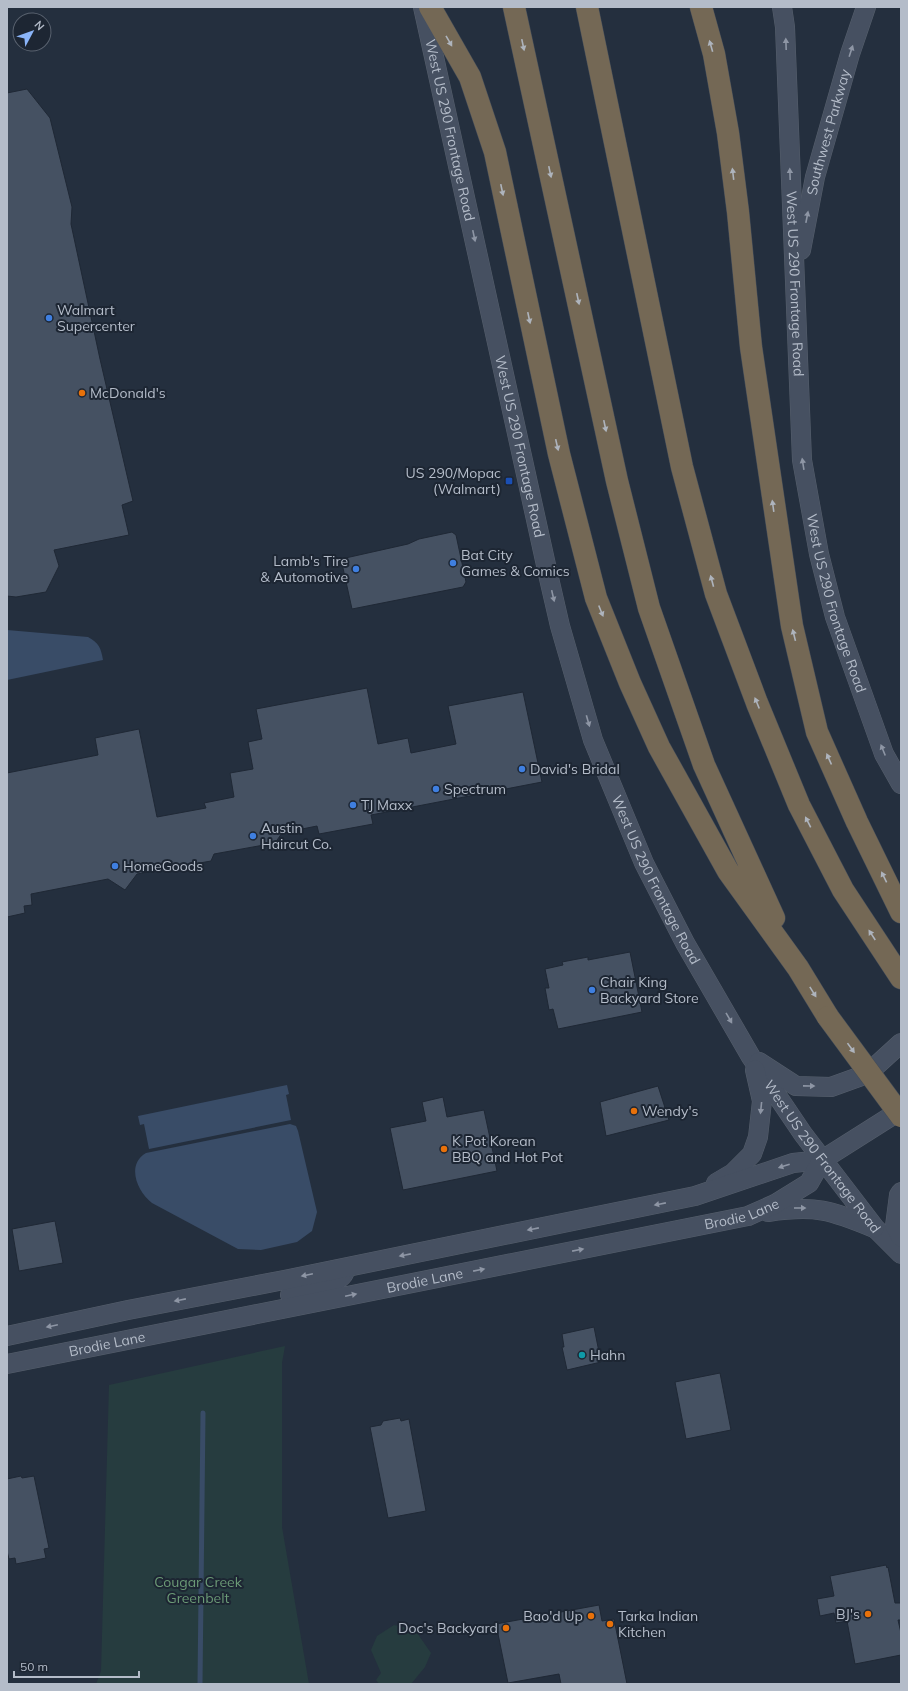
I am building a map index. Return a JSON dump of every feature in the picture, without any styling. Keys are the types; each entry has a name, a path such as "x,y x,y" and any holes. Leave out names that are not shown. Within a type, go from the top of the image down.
{"highway":[{"path":"430,7 470,77 494,152 551,417 596,598 630,683 659,746 728,871 798,968 828,1017 901,1116"},
{"path":"514,7 617,481 649,608 704,765 798,968"},
{"path":"587,7 682,467 716,594 799,806 843,890 897,973"},
{"path":"701,7 714,54 728,133 738,212 751,347 792,626 817,732 857,822 901,912"}],"main road":[{"name":"West US 290 Frontage Road","path":"423,7 560,626 593,740 644,863 685,943 751,1057 822,1160 875,1228 901,1254"},
{"name":"West US 290 Frontage Road","path":"782,7 785,27 802,460 819,554 835,617 884,754 901,784"},
{"name":"Southwest Parkway","path":"795,283 815,177 850,54 866,7"},
{"path":"751,1057 796,1086 831,1087 867,1074 901,1043"},
{"path":"695,1196 733,1173 753,1151 758,1137 762,1101 751,1057"},
{"name":"Brodie Lane","path":"7,1336 128,1310 695,1196 793,1163 822,1160 901,1110"},
{"name":"Brodie Lane","path":"7,1364 748,1216 775,1204 809,1183 822,1160"},
{"path":"901,1192 899,1195 896,1226 901,1237"},
{"path":"748,1216 793,1208 821,1209 843,1214 875,1228"},
{"path":"229,1320 243,1308 262,1301 313,1290 340,1280 344,1276 346,1267"}],"green space":[{"name":"Cougar Creek Greenbelt","path":"285,1346 282,1363 282,1527 309,1684 96,1684 101,1671 109,1385"},
{"path":"394,1625 415,1630 431,1653 425,1667 411,1684 379,1684 376,1680 381,1673 371,1650 377,1636"}],"water":[{"path":"7,630 88,637 95,641 99,646 103,660 7,680"},
{"path":"287,1085 289,1094 286,1095 291,1120 149,1149 144,1124 140,1125 138,1116"},
{"path":"290,1124 296,1126 298,1131 317,1212 312,1231 297,1242 261,1250 238,1249 152,1203 138,1185 135,1171 136,1164 146,1153"}],"building":[{"name":"Walmart Supercenter","path":"27,89 50,118 72,207 71,224 133,501 122,505 129,535 54,550 59,566 46,592 16,597 7,596 7,93"},
{"path":"452,532 456,535 466,582 463,587 352,609 341,559 408,544 419,539"},
{"path":"367,688 378,744 408,738 411,753 456,744 448,706 523,692 542,782 371,815 373,824 319,834 317,826 282,833 275,843 214,854 211,861 137,874 125,890 108,879 31,894 32,905 24,906 25,913 7,917 7,773 98,755 95,738 139,729 157,817 206,808 204,803 234,797 230,773 253,769 248,742 262,739 256,709"},
{"name":"Chair King Backyard Store","path":"630,952 642,1012 558,1029 553,1009 549,1010 545,988 549,988 545,969 563,965 562,962 588,957 588,960"},
{"name":"Wendy's","path":"658,1086 669,1120 606,1136 600,1102"},
{"name":"K Pot Korean BBQ and Hot Pot","path":"443,1097 447,1117 484,1110 497,1171 403,1190 390,1128 426,1121 422,1102"},
{"path":"55,1221 63,1263 19,1271 12,1229"},
{"name":"Hahn","path":"594,1327 601,1362 567,1370 562,1347 564,1347 562,1334"},
{"path":"720,1373 731,1430 686,1439 675,1382"},
{"path":"400,1418 401,1421 409,1419 426,1511 388,1518 370,1427 381,1425 383,1421"},
{"path":"21,1476 22,1478 34,1476 49,1548 44,1549 46,1558 16,1564 15,1558 9,1559 7,1551 7,1479"},
{"name":"BJ's","path":"886,1565 887,1568 888,1567 895,1603 901,1603 901,1620 898,1620 901,1633 901,1655 855,1664 847,1621 836,1623 834,1613 820,1616 817,1599 834,1596 830,1576"},
{"path":"599,1605 602,1621 614,1619 627,1684 561,1684 559,1674 508,1683 496,1624"}],"waterway":[{"path":"200,1684 203,1413"}],"place":[{"name":"Walmart Supercenter","path":"49,318"},
{"name":"McDonald's","path":"82,393"},
{"name":"US 290/Mopac (Walmart)","path":"509,481"},
{"name":"Bat City Games & Comics","path":"453,563"},
{"name":"Lamb's Tire & Automotive","path":"356,569"},
{"name":"David's Bridal","path":"522,769"},
{"name":"Spectrum","path":"436,789"},
{"name":"TJ Maxx","path":"353,805"},
{"name":"Austin Haircut Co.","path":"253,836"},
{"name":"HomeGoods","path":"115,866"},
{"name":"Chair King Backyard Store","path":"592,990"},
{"name":"Wendy's","path":"634,1111"},
{"name":"K Pot Korean BBQ and Hot Pot","path":"444,1149"},
{"name":"Hahn","path":"582,1355"},
{"name":"BJ's","path":"868,1614"},
{"name":"Bao'd Up","path":"591,1616"},
{"name":"Tarka Indian Kitchen","path":"610,1624"},
{"name":"Doc's Backyard","path":"506,1628"}]}
